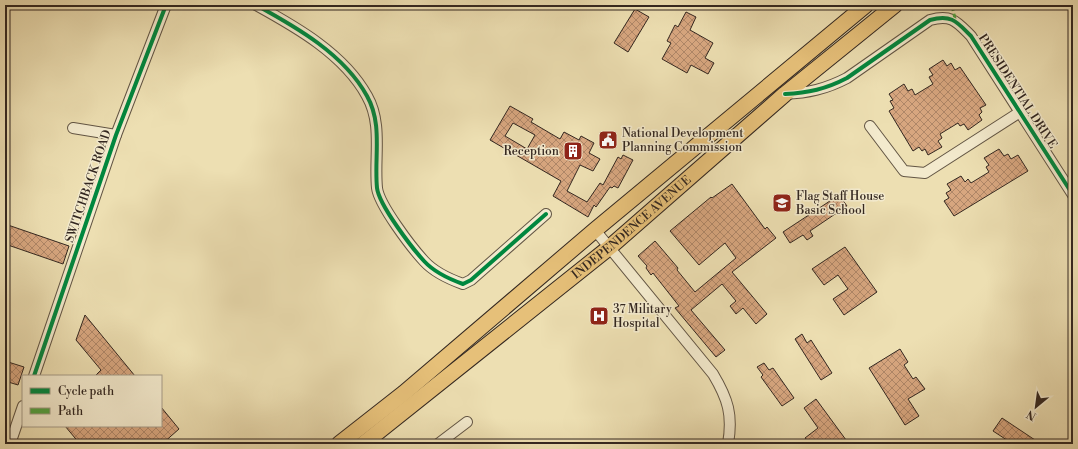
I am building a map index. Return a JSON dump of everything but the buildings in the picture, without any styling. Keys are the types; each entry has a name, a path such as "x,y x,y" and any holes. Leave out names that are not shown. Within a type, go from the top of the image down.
{"highway":[{"name":"INDEPENDENCE AVENUE","path":"339,444 404,393 595,230 866,5"},
{"name":"INDEPENDENCE AVENUE","path":"363,444 610,247 786,94 895,5"}],"street":[{"name":"SWITCHBACK ROAD","path":"34,375 116,135 166,5"},
{"path":"256,5 317,43 343,64 358,82 373,110 377,131 377,190 383,204 425,262 439,273 463,284 471,280 546,214"},
{"name":"PRESIDENTIAL DRIVE","path":"786,94 805,93 833,85 847,78 930,20 941,17 955,19 971,36 1073,195"},
{"path":"870,126 904,171 925,173 1020,112"},
{"path":"73,128 116,135"},
{"path":"595,230 713,374 723,390 728,404 731,421 728,444"},
{"path":"10,444 22,409"},
{"path":"438,444 467,422"}],"marked path":[{"path":"952,5 955,19"}],"cycle path":[{"path":"34,375 116,135 166,5"},
{"path":"256,5 303,32 318,43 346,67 357,81 367,96 375,118 377,141 376,176 379,195 404,237 432,269 463,284 471,280 546,214"},
{"path":"785,94 817,90 839,82 930,20 938,18 954,20 971,36 1073,195"}],"place":[{"name":"National Development Planning Commission","path":"608,140"},
{"name":"Reception","path":"573,151"},
{"name":"Flag Staff House Basic School","path":"782,203"},
{"name":"37 Military Hospital","path":"599,316"}]}
